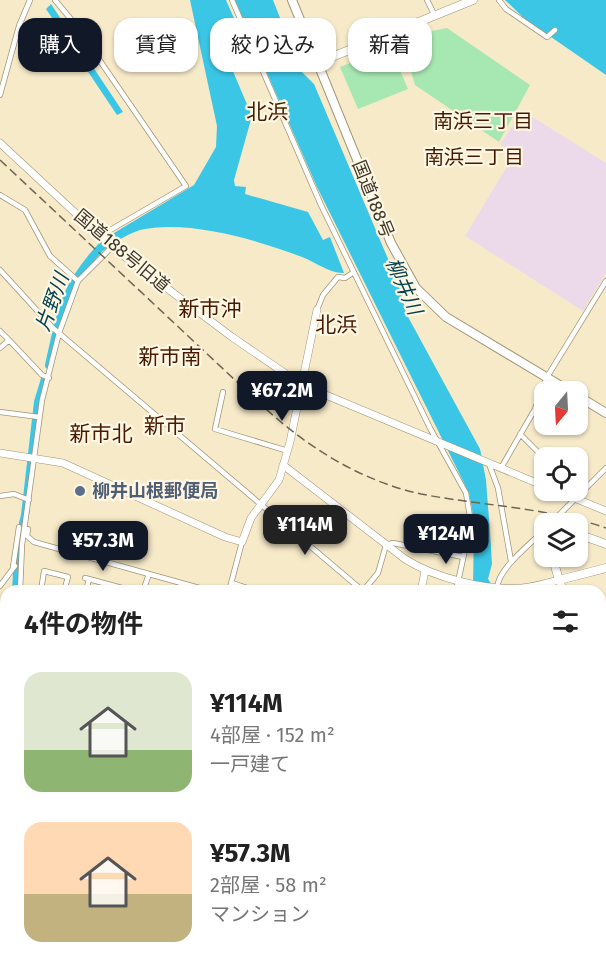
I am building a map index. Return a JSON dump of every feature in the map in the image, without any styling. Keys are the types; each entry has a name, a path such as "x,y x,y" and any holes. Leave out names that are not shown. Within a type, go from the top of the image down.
{"highway":[{"name":"国道188号","path":"292,0 299,18"},
{"name":"国道188号","path":"321,72 391,243 416,288 446,317 553,381"},
{"path":"588,402 606,413"}],"main road":[{"path":"336,55 473,0"},
{"path":"588,538 606,544"},
{"path":"555,567 559,580 606,568"}],"street":[{"path":"0,95 30,0"},
{"path":"55,0 74,22 186,186 101,237"},
{"path":"232,0 321,205 430,428 443,445 466,493 471,515 458,585"},
{"path":"427,0 435,16"},
{"path":"499,0 506,9 548,37 555,30"},
{"name":"国道188号旧道","path":"0,143 111,246 222,330 302,385 534,482"},
{"path":"0,195 25,210 50,256 76,279"},
{"path":"111,246 76,279 57,332 39,417 26,500 29,539 188,585"},
{"path":"0,270 57,332 356,585"},
{"path":"238,585 232,583 248,523 276,488 288,451 317,310 323,295 338,277 345,278 354,272"},
{"path":"0,282 6,277"},
{"path":"501,468 537,405 547,377 606,281"},
{"path":"0,331 47,377"},
{"path":"0,348 9,340"},
{"path":"223,392 215,429 288,451"},
{"path":"0,411 39,417"},
{"path":"520,434 534,448"},
{"path":"0,453 34,458 74,468 225,537 242,542"},
{"path":"487,463 498,488 511,561"},
{"path":"283,465 386,545 425,571 459,582 480,585"},
{"path":"588,484 606,468"},
{"path":"0,496 14,494 26,500"},
{"path":"588,500 606,511"},
{"path":"560,513 571,501"},
{"path":"1,582 17,566 27,521"},
{"path":"19,527 17,566 19,585"},
{"path":"497,585 500,576 511,561 534,540"},
{"path":"386,545 393,543 464,557"},
{"path":"368,585 378,573 386,545"},
{"path":"41,585 44,571 68,577 66,585"},
{"path":"422,585 425,571"},
{"path":"145,585 149,574"},
{"path":"86,585 87,578 112,585"},
{"path":"537,585 559,580 561,585"}],"shaded area":[{"path":"523,111 606,163 606,273 583,311 465,236 514,155 500,144"}],"green space":[{"path":"447,28 530,85 499,142 415,85 411,72 432,72 432,31"},
{"path":"348,64 348,72 401,72 408,89 358,109 340,67"}],"water":[{"path":"190,0 226,0 234,18 210,18 210,72 233,72 252,116 234,180 235,186 246,187 245,194 308,212 323,240 330,237 344,273 334,272 302,257 244,238 179,227 140,230 97,255 92,253 109,236 194,185 216,147 217,126 198,37 198,18 194,18"},
{"path":"235,0 273,0 280,18 243,18"},
{"path":"505,0 606,0 606,75 525,19"},
{"path":"51,4 60,18 52,18 46,9"},
{"path":"88,72 96,72 123,112 117,115"},
{"path":"267,72 302,72 314,84 397,280 407,315 480,449 486,480 492,564 488,579 492,585 473,585 474,520 469,493 317,187"}],"waterway":[{"name":"片野川","path":"49,365 61,315 71,288 101,247"},
{"name":"片野川","path":"16,585 19,540 25,515 38,402 45,379"}],"railway":[{"path":"0,160 266,409 300,437 338,462 378,481 421,494 537,511 606,528"}],"place":[{"name":"柳井山根郵便局","path":"80,491"}],"district":[{"name":"北浜","path":"267,112"},
{"name":"南浜三丁目","path":"483,121"},
{"name":"南浜三丁目","path":"474,157"},
{"name":"新市沖","path":"210,309"},
{"name":"北浜","path":"336,325"},
{"name":"新市南","path":"170,357"},
{"name":"新市","path":"165,426"},
{"name":"新市北","path":"101,434"}],"water label":[{"name":"柳井川","path":"404,286"}]}
